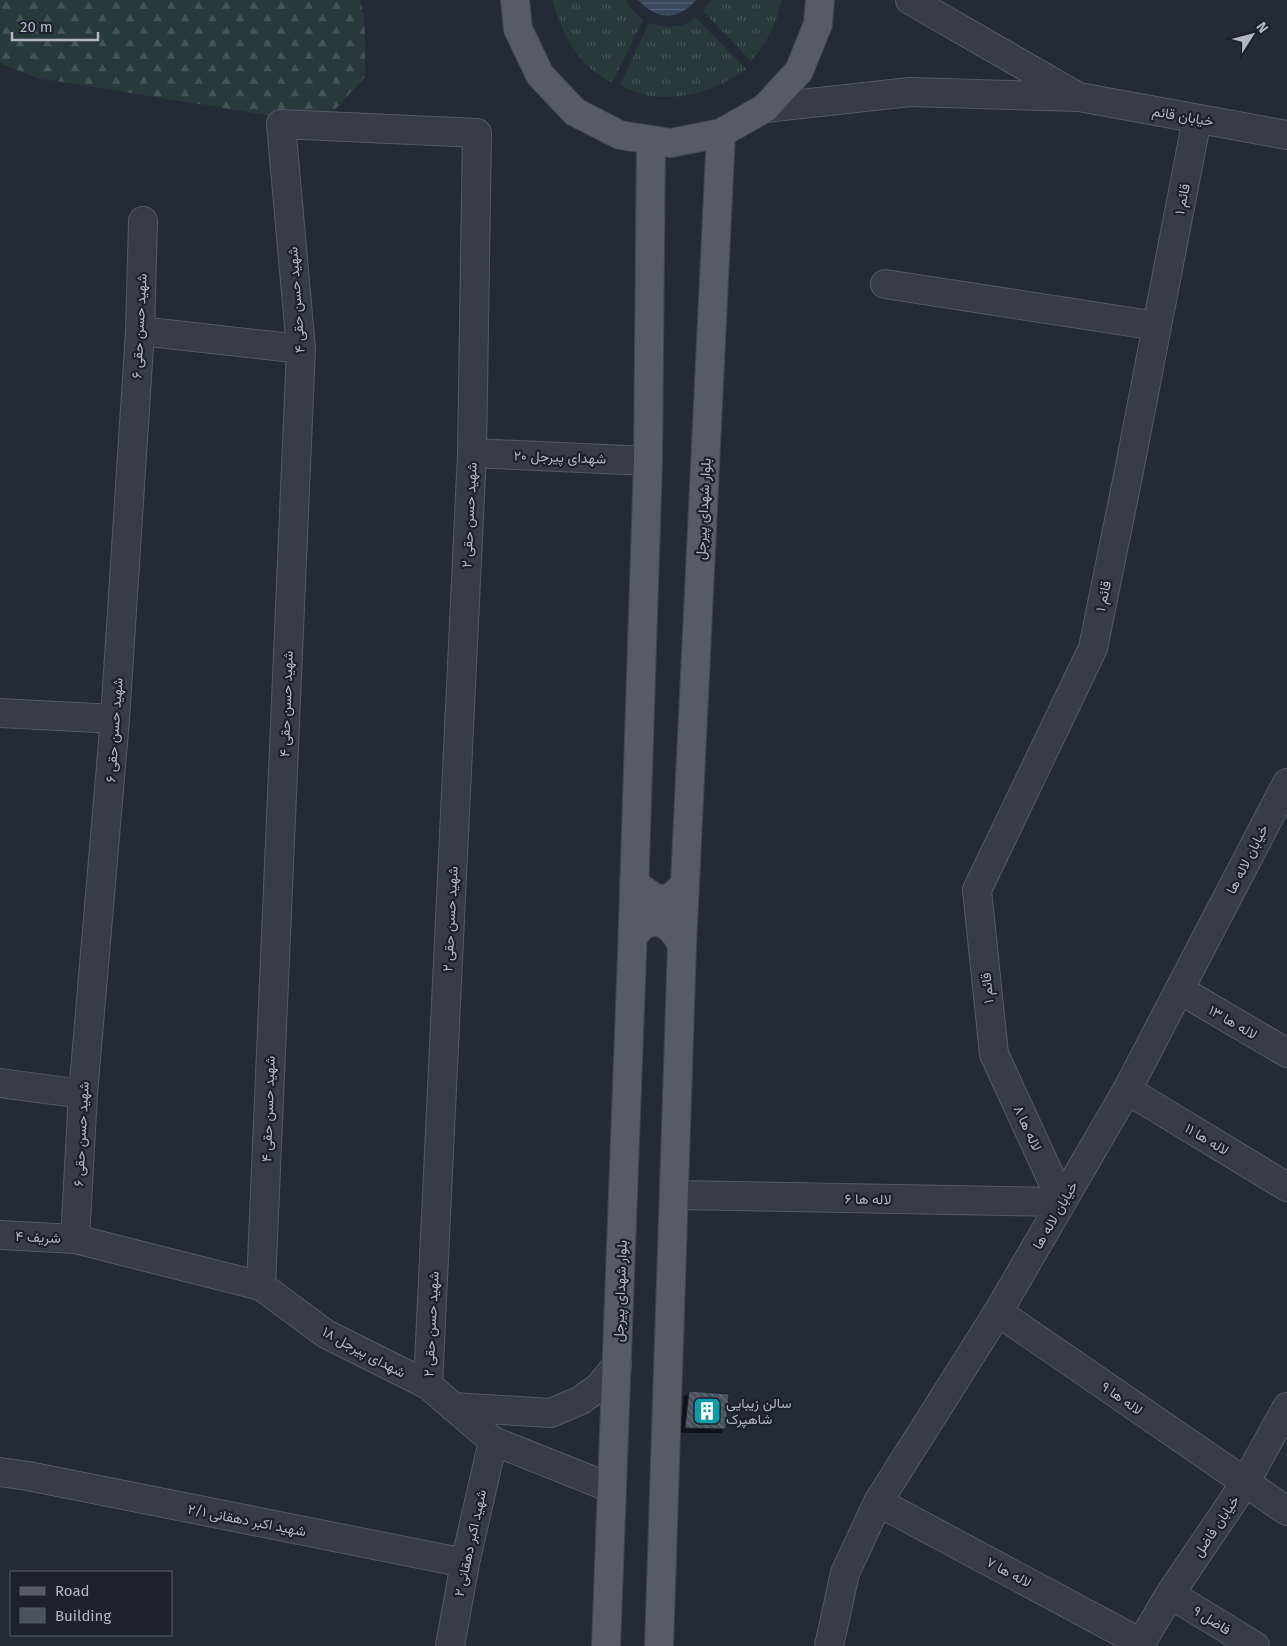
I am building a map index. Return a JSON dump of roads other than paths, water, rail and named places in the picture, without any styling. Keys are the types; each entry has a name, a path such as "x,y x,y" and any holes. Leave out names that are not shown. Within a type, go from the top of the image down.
{"main road":[{"path":"515,0 518,29 540,76 575,112 620,135 671,143 721,134 765,108 799,71 818,24 820,0"},
{"name":"بلوار شهدای پیرجل","path":"659,1646 682,945 721,134"},
{"name":"بلوار شهدای پیرجل","path":"606,1646 633,936 648,461 651,140"},
{"path":"634,882 654,898 667,899 677,894 685,884"},
{"path":"633,936 644,925 656,922 666,924 676,932 682,945"}],"street":[{"path":"910,0 1079,97"},
{"path":"765,108 910,92 1079,97"},
{"name":"خیابان قائم","path":"1079,97 1287,136"},
{"name":"قائم ۱","path":"994,1054 977,890 1092,648 1197,119"},
{"name":"شهید حسن حقی ۴","path":"261,1286 301,349 281,124"},
{"name":"شهید حسن حقی ۲","path":"281,124 477,133 472,454 428,1386"},
{"name":"شهید حسن حقی ۶","path":"76,1239 83,1094 115,719 140,330 143,221"},
{"path":"886,284 1157,326"},
{"path":"140,330 301,349"},
{"name":"شهدای پیرجل ۲۰","path":"472,454 648,461"},
{"path":"0,713 115,719"},
{"name":"خیابان لاله ها","path":"829,1646 845,1573 878,1502 998,1312 1128,1090 1287,783"},
{"name":"لاله ها ۱۳","path":"1180,990 1287,1053"},
{"name":"لاله ها ۸","path":"994,1054 1062,1202"},
{"path":"0,1083 83,1094"},
{"name":"لاله ها ۱۱","path":"1128,1090 1287,1187"},
{"name":"لاله ها ۶","path":"675,1195 1062,1202"},
{"name":"شریف ۴","path":"0,1235 76,1239"},
{"name":"شهدای پیرجل ۱۸","path":"76,1239 261,1286 326,1334 428,1386 493,1441 611,1488"},
{"name":"لاله ها ۹","path":"998,1312 1287,1511"},
{"path":"453,1407 551,1413 581,1400 600,1387 617,1365"},
{"name":"خیابان فاضل","path":"1142,1644 1170,1594 1246,1483 1287,1407"},
{"name":"شهید اکبر دهقانی ۲","path":"450,1646 465,1563 493,1441"},
{"name":"شهید اکبر دهقانی ۲/۱","path":"0,1472 465,1563"},
{"name":"لاله ها ۷","path":"878,1502 1142,1644"},
{"name":"فاضل ۹","path":"1170,1594 1255,1646"}],"water":[{"path":"638,0 696,0 682,12 667,15 652,11"}],"place":[{"name":"سالن زیبایی شاهپرک","path":"707,1411"}]}
